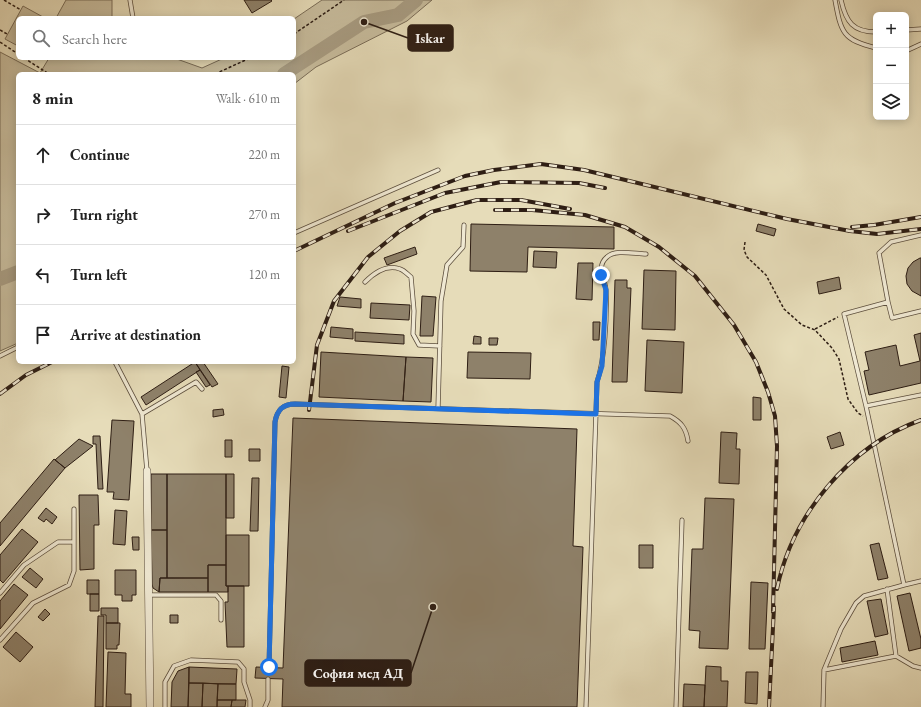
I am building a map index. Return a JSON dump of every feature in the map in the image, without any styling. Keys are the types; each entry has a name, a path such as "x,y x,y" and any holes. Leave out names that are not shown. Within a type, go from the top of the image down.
{"street":[{"path":"147,471 150,707"}],"lane":[{"path":"130,0 133,16"},
{"path":"835,0 843,31 852,42 873,47"},
{"path":"841,0 848,20 856,28 866,32 873,32"},
{"path":"909,30 921,29"},
{"path":"909,50 921,44"},
{"path":"296,232 438,170"},
{"path":"438,408 441,301 447,265 463,247 464,225"},
{"path":"921,235 891,242 879,253 892,318 921,311"},
{"path":"586,707 597,382 602,366 606,290 601,275 602,264 607,256 616,253 646,254"},
{"path":"365,282 375,272 387,268 400,269 410,277 414,311 413,334 419,345 440,346"},
{"path":"888,302 844,314 866,406 904,585"},
{"path":"0,356 16,348"},
{"path":"116,364 142,414 147,471"},
{"path":"142,414 196,382 202,389"},
{"path":"866,406 921,395"},
{"path":"269,667 275,422 279,411 289,404 670,416 683,425 687,432 688,441"},
{"path":"0,640 33,603 69,585 74,571 74,509"},
{"path":"676,707 682,520"},
{"path":"0,592 24,565 58,542 74,542"},
{"path":"823,707 824,670 841,629 856,603 864,596 921,581"},
{"path":"887,589 896,656"},
{"path":"148,595 216,595 221,601 221,620"},
{"path":"824,670 896,656 913,666 921,668"},
{"path":"165,707 165,682 174,666 191,660 238,662 244,669 244,682 250,700 250,707"},
{"path":"265,707 268,700 268,679"}],"path":[{"path":"4,0 21,10"},
{"path":"296,33 344,0"},
{"path":"0,30 7,34"},
{"path":"0,42 16,53"},
{"path":"27,60 46,72"},
{"path":"219,72 246,60"},
{"path":"745,242 744,250 747,257 766,275 784,309 802,325 815,330 840,359 848,399 852,406 869,421"},
{"path":"815,330 844,314"}],"shaded area":[{"path":"66,0 112,0 112,16 57,16"},
{"path":"322,0 432,0 407,21 316,67 296,82 296,72 41,72 48,60 180,60 202,68 220,60 296,60 296,18"},
{"path":"23,6 41,16 18,16"},
{"path":"16,19 16,45 5,39"},
{"path":"0,52 38,72 16,72 16,344 0,351"}],"building":[{"path":"244,0 271,0 272,1 252,13"},
{"path":"471,224 614,227 614,249 528,247 527,272 470,271"},
{"path":"758,224 776,229 774,236 756,231"},
{"path":"415,247 417,254 387,265 384,258"},
{"path":"534,251 557,252 556,268 533,267"},
{"path":"920,258 921,296 912,291 907,284 906,276 908,268 913,262"},
{"path":"578,263 593,263 592,300 576,299"},
{"path":"644,270 676,271 675,330 642,329"},
{"path":"839,277 841,289 819,294 817,282"},
{"path":"615,280 627,280 627,288 631,288 627,382 612,382"},
{"path":"422,296 436,297 433,336 420,336"},
{"path":"340,297 361,299 361,308 337,306"},
{"path":"371,303 410,305 409,320 370,318"},
{"path":"593,322 600,322 599,340 593,340"},
{"path":"331,327 353,329 353,339 330,337"},
{"path":"355,332 404,335 404,344 355,341"},
{"path":"921,333 921,383 869,395 864,371 869,370 865,352 896,345 900,366 920,361 914,335"},
{"path":"474,336 481,337 481,344 473,344"},
{"path":"489,338 498,338 497,345 489,345"},
{"path":"647,340 684,342 682,393 645,391"},
{"path":"321,352 406,357 403,401 319,397"},
{"path":"468,352 531,353 530,379 467,378"},
{"path":"406,357 433,358 431,402 403,401"},
{"path":"192,364 196,364 200,370 146,405 141,397"},
{"path":"196,364 204,364 218,384 212,387"},
{"path":"282,366 289,367 286,398 279,397"},
{"path":"200,370 210,385 206,387 196,372"},
{"path":"753,397 761,398 761,420 753,420"},
{"path":"223,409 224,415 213,417 213,410"},
{"path":"293,418 577,429 573,546 583,547 577,707 282,707 283,679 255,678 256,667 283,668"},
{"path":"112,420 134,421 129,500 113,499 114,492 107,492"},
{"path":"721,432 737,433 736,449 740,449 739,484 719,483"},
{"path":"840,432 844,445 831,449 827,437"},
{"path":"93,436 100,436 103,489 98,489 96,444 93,444"},
{"path":"79,439 93,446 65,468 55,460"},
{"path":"225,440 232,440 232,457 225,457"},
{"path":"249,449 260,449 260,461 249,461"},
{"path":"54,459 65,468 0,546 0,523"},
{"path":"151,474 167,474 167,530 151,530"},
{"path":"167,474 226,474 226,565 208,565 208,578 167,578"},
{"path":"226,474 234,474 234,518 226,518"},
{"path":"252,478 259,478 258,531 250,531"},
{"path":"79,495 98,495 99,525 94,525 94,569 80,570"},
{"path":"705,498 734,499 728,649 699,648 700,631 689,630 692,549 703,549"},
{"path":"46,508 57,517 52,524 46,519 44,522 38,518"},
{"path":"115,510 127,511 125,545 113,544"},
{"path":"22,529 38,542 3,583 0,580 0,555"},
{"path":"151,530 167,530 167,578 160,578 159,592 153,588 152,584"},
{"path":"226,535 249,535 249,586 226,586"},
{"path":"132,537 139,537 139,550 133,550"},
{"path":"879,543 888,578 878,580 870,545"},
{"path":"639,545 653,545 653,568 639,568"},
{"path":"208,565 226,565 226,586 228,586 228,592 208,592"},
{"path":"30,568 43,579 36,588 22,577"},
{"path":"115,570 136,570 136,595 132,595 132,601 122,601 122,595 115,595"},
{"path":"160,578 208,578 208,592 159,592"},
{"path":"87,580 99,580 99,594 87,594"},
{"path":"751,582 768,583 765,649 749,649"},
{"path":"14,584 28,595 0,629 0,601"},
{"path":"228,586 244,586 244,647 227,647 225,602 228,602"},
{"path":"910,593 921,639 921,648 909,651 897,596"},
{"path":"90,594 99,594 99,611 90,611"},
{"path":"881,599 888,634 875,637 867,601"},
{"path":"101,608 118,608 118,623 106,623 106,615 101,615"},
{"path":"45,609 50,614 43,621 38,617"},
{"path":"170,615 178,615 178,623 170,623"},
{"path":"98,616 104,616 103,707 95,707"},
{"path":"106,623 120,623 119,645 117,645 117,649 106,649"},
{"path":"16,632 33,647 20,662 3,647"},
{"path":"875,641 878,655 842,662 840,648"},
{"path":"108,652 126,653 125,694 131,694 131,707 106,707"},
{"path":"706,666 721,667 721,681 728,681 727,707 704,707"},
{"path":"189,667 237,669 236,684 189,683"},
{"path":"189,667 188,707 171,707 172,682 178,671"},
{"path":"746,672 758,672 757,704 745,703"},
{"path":"189,683 203,683 202,707 188,707"},
{"path":"203,683 218,684 217,707 202,707"},
{"path":"218,684 236,684 236,700 217,700"},
{"path":"684,684 705,685 704,707 683,707"},
{"path":"217,700 232,700 231,707 217,707"},
{"path":"232,700 246,700 245,707 231,707"}],"waterway":[{"path":"287,72 364,22 398,15 416,0"},
{"path":"0,279 16,273"}],"railway":[{"path":"296,250 395,203 465,176 494,170 541,164 584,170 787,219 850,231 877,234 921,229"},
{"path":"348,231 445,193 501,182 579,183 605,188"},
{"path":"309,410 317,345 334,301 368,257 400,231 431,212 477,200 521,200 570,209"},
{"path":"495,210 532,210 585,215 625,227 659,247 695,276 734,325 756,362 768,392 775,416 777,446 773,612"},
{"path":"852,227 921,217"},
{"path":"0,394 26,375 48,364"},
{"path":"777,589 785,562 796,535 810,510 828,486 848,465 870,447 895,432 921,420"},
{"path":"769,707 774,607"}],"place":[{"name":"Iskar","path":"364,22"},
{"name":"София мед АД","path":"433,607"}],"route":[{"path":"269,667 275,422 276,416 283,406 295,404 596,414 597,382 602,366 606,290 601,275"}]}
